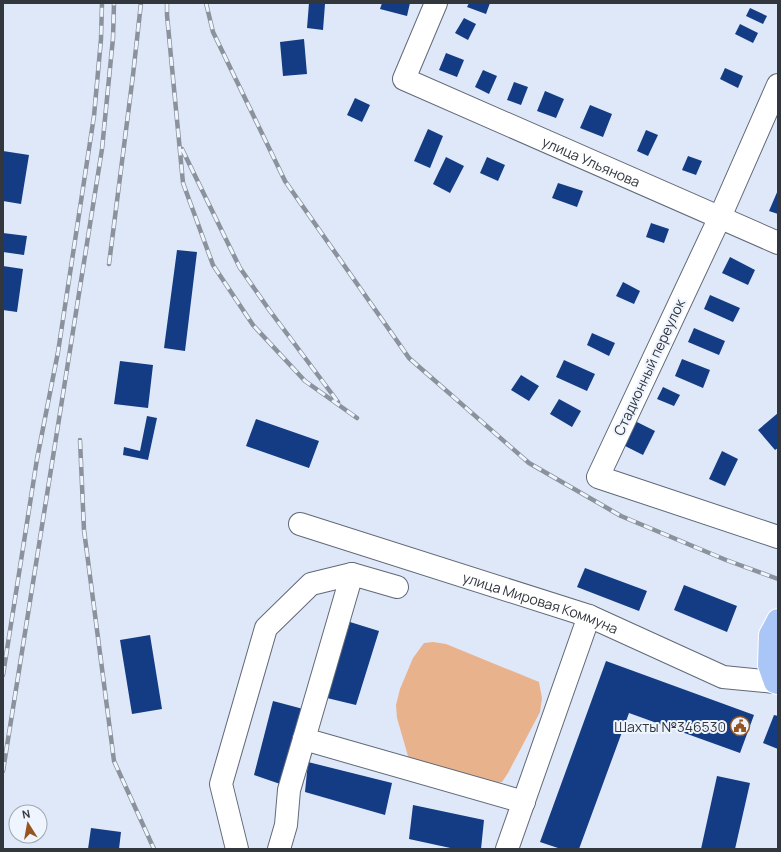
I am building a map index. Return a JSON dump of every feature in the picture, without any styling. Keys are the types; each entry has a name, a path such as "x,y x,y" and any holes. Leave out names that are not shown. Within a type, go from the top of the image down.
{"main road":[{"path":"776,683 769,665 770,635 778,620"}],"street":[{"name":"улица Ульянова","path":"436,3 404,79 778,243"},
{"name":"Стадионный переулок","path":"778,85 720,217 598,477 778,537"},
{"name":"улица Мировая Коммуна","path":"300,524 589,616 723,677 776,683"},
{"path":"280,849 286,825 289,790 352,574"},
{"path":"237,849 221,784 266,628 311,584 352,574 397,587"},
{"path":"507,849 589,616"},
{"path":"304,739 524,802"}],"shaded area":[{"path":"433,642 446,644 539,682 542,698 540,712 502,782 490,784 420,769 408,756 397,718 396,705 400,689 413,658 424,643"}],"building":[{"path":"309,3 325,4 323,30 307,28"},
{"path":"382,3 410,3 407,16 380,9"},
{"path":"469,3 490,3 486,14 467,7"},
{"path":"750,8 767,16 763,24 746,16"},
{"path":"464,18 476,24 468,40 455,33"},
{"path":"740,24 758,33 753,43 735,34"},
{"path":"304,39 307,74 283,76 280,42"},
{"path":"446,53 464,60 457,77 439,70"},
{"path":"725,68 743,76 738,88 720,79"},
{"path":"483,70 497,76 489,94 475,87"},
{"path":"514,82 528,87 521,105 507,100"},
{"path":"545,91 564,99 556,118 537,111"},
{"path":"355,98 370,105 362,122 347,115"},
{"path":"590,105 612,114 603,137 580,128"},
{"path":"428,129 443,136 430,168 414,161"},
{"path":"646,130 658,135 648,156 637,151"},
{"path":"3,151 29,155 21,204 3,201"},
{"path":"688,156 702,161 696,175 682,170"},
{"path":"446,157 464,166 450,193 433,184"},
{"path":"487,157 505,165 498,181 480,173"},
{"path":"558,183 583,191 577,207 552,198"},
{"path":"778,190 778,214 769,211"},
{"path":"651,223 669,229 664,243 646,237"},
{"path":"3,233 27,236 24,255 3,252"},
{"path":"177,250 197,252 185,351 164,348"},
{"path":"730,257 755,270 748,285 722,273"},
{"path":"3,266 23,269 17,312 3,310"},
{"path":"623,282 640,291 634,304 616,296"},
{"path":"710,295 740,308 733,322 704,309"},
{"path":"694,328 725,341 719,355 688,342"},
{"path":"592,333 615,343 609,356 587,345"},
{"path":"682,359 710,370 703,388 675,376"},
{"path":"564,360 595,374 587,391 556,377"},
{"path":"120,361 153,365 148,408 114,404"},
{"path":"521,375 539,386 529,401 511,390"},
{"path":"663,387 680,395 674,406 657,399"},
{"path":"559,399 581,411 572,427 550,414"},
{"path":"778,413 778,448 775,450 758,430"},
{"path":"147,416 157,418 148,460 123,455 124,447 140,451"},
{"path":"256,419 319,441 309,468 246,446"},
{"path":"633,420 655,431 643,455 621,444"},
{"path":"722,451 738,459 725,486 709,479"},
{"path":"585,568 647,591 639,611 577,587"},
{"path":"684,585 737,606 727,632 674,610"},
{"path":"350,622 379,631 356,705 327,698"},
{"path":"150,635 162,709 132,714 120,640"},
{"path":"606,661 754,715 740,753 629,713 579,849 561,849 540,842"},
{"path":"273,701 307,710 286,786 254,775"},
{"path":"774,715 778,716 778,749 763,743"},
{"path":"308,762 392,783 385,815 305,792"},
{"path":"717,776 750,783 735,849 701,849"},
{"path":"413,805 484,820 481,849 455,849 409,839"},
{"path":"91,828 121,832 119,849 88,849"}],"railway":[{"path":"3,675 37,459 58,352 94,116 101,39 102,3"},
{"path":"3,771 102,149 113,38 114,3"},
{"path":"109,264 141,3"},
{"path":"167,3 183,183 213,265 253,325 305,381 357,418"},
{"path":"206,3 213,32 285,181 409,358 529,463 621,516 726,560 778,579"},
{"path":"182,149 240,268 338,402"},
{"path":"80,440 84,530 114,761 154,849"}],"place":[{"name":"Шахты №346530","path":"740,726"}]}
